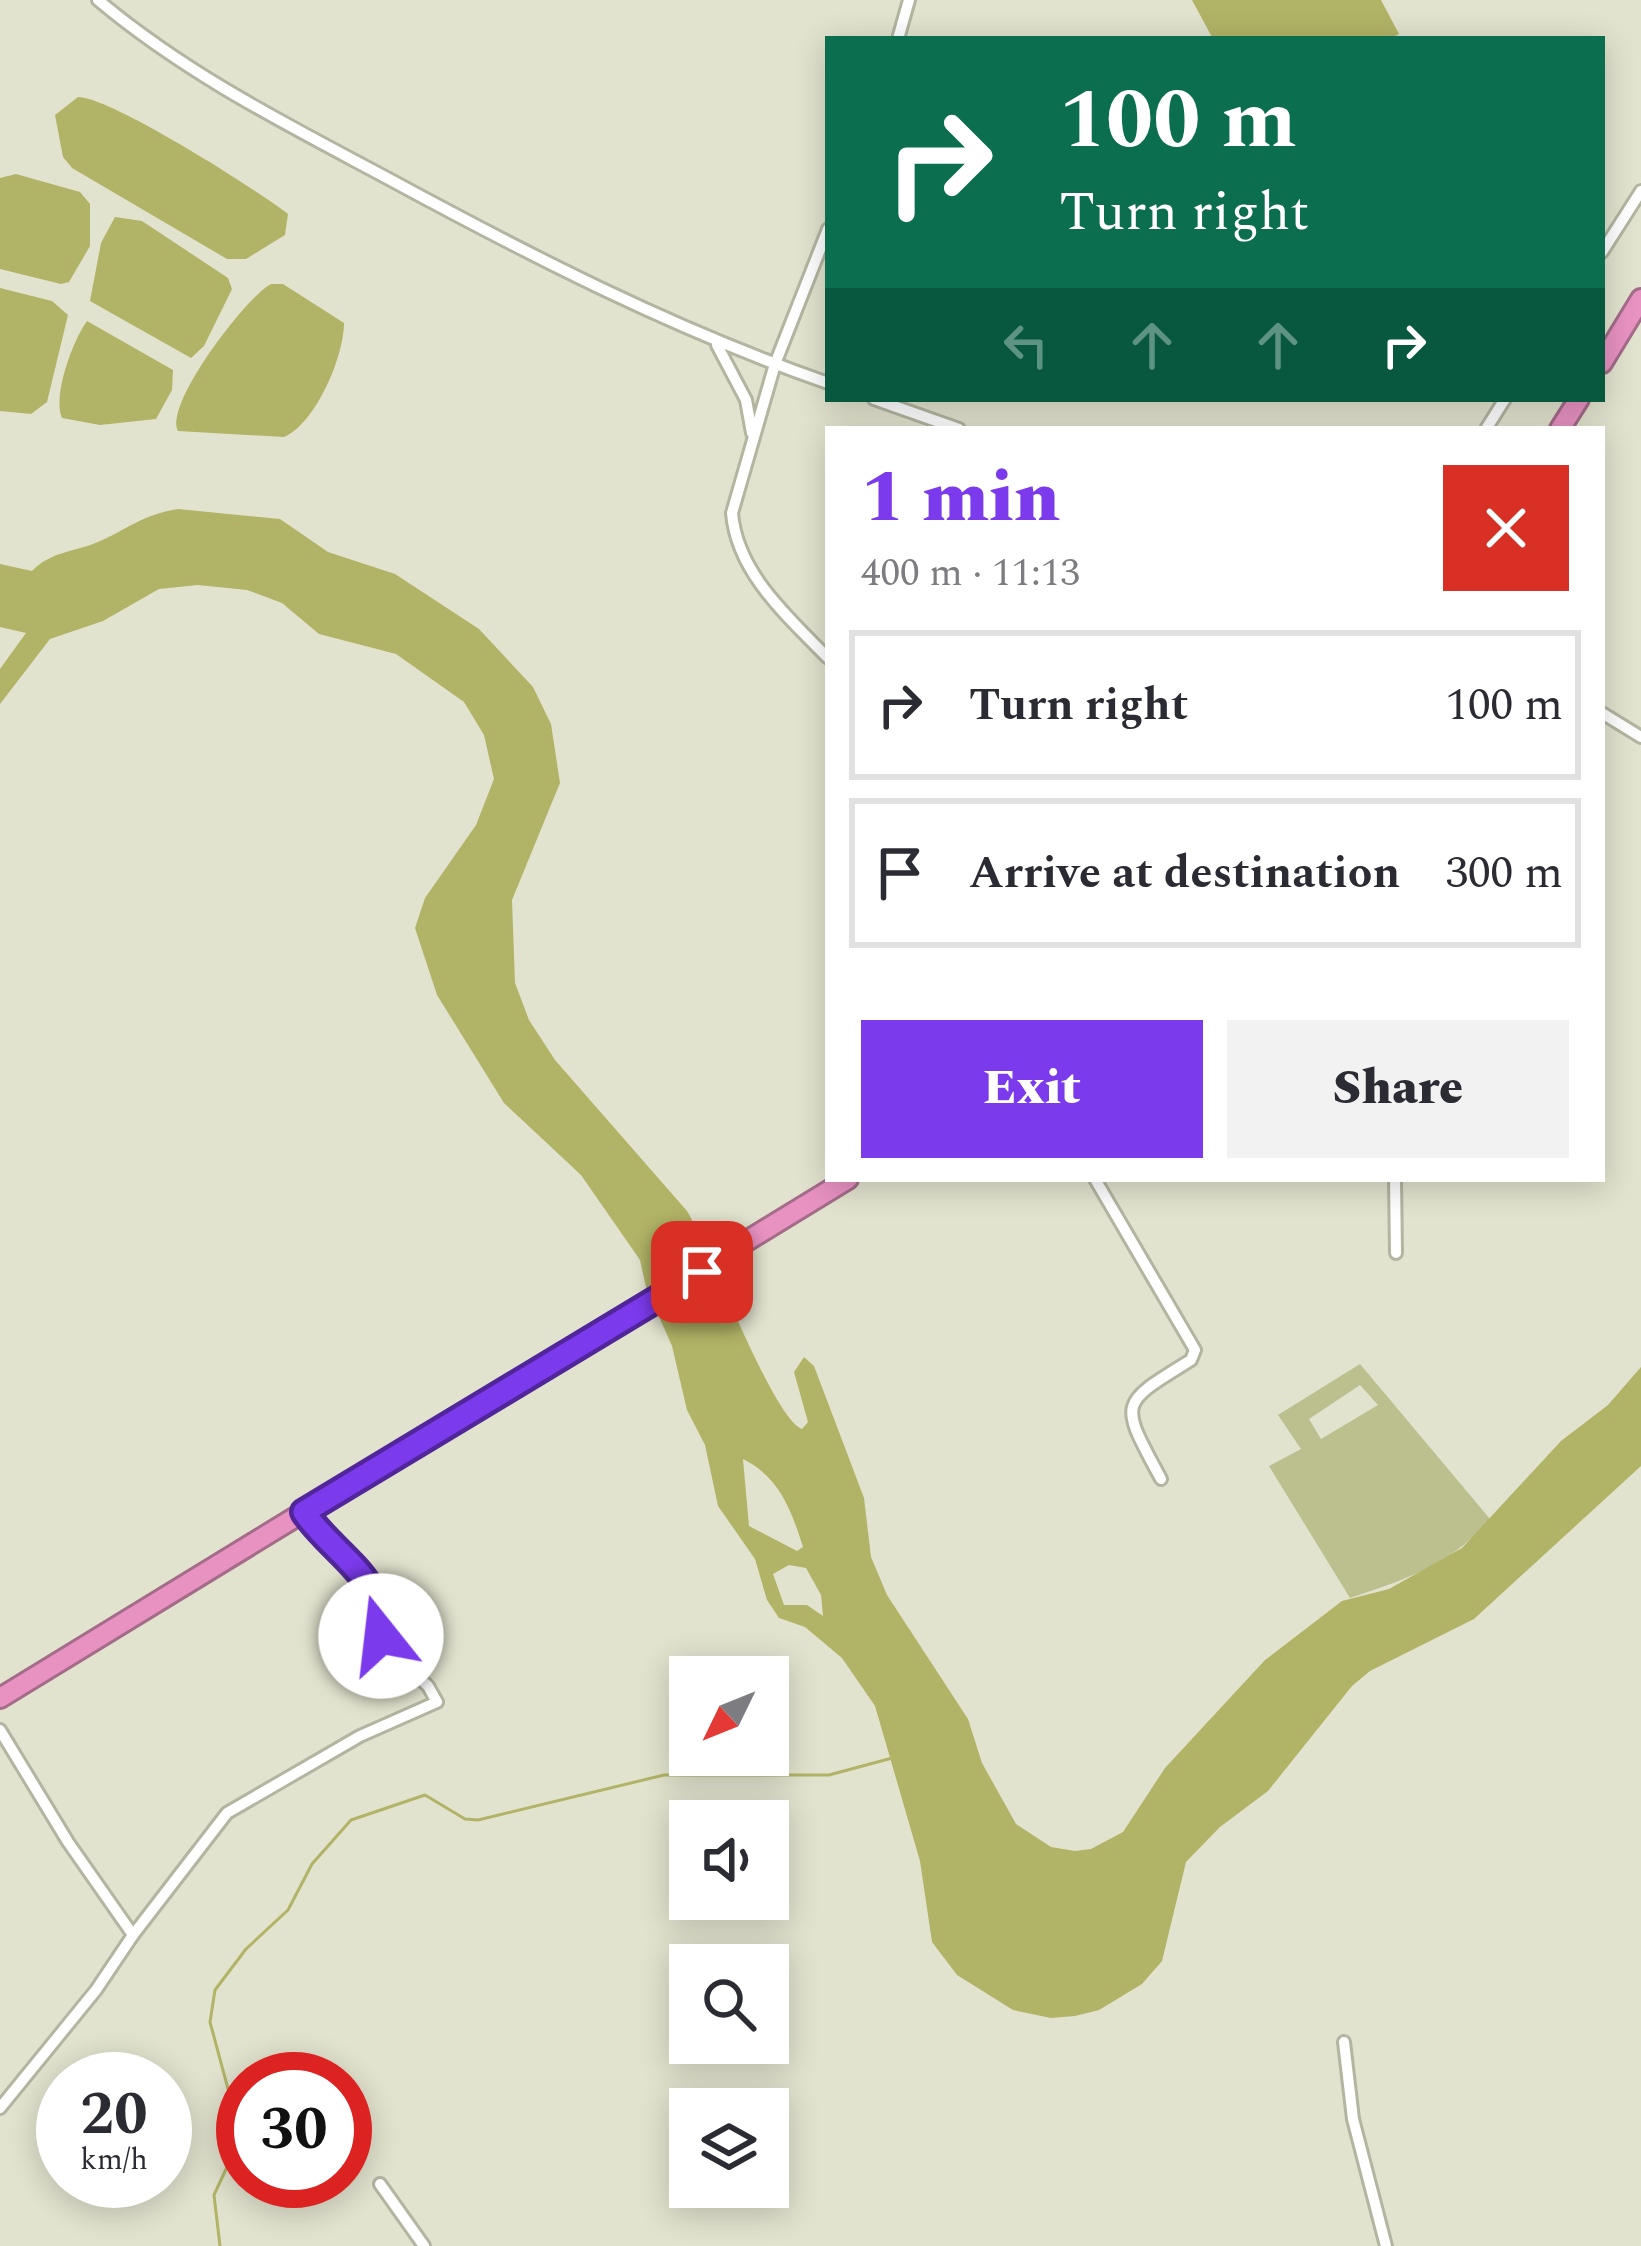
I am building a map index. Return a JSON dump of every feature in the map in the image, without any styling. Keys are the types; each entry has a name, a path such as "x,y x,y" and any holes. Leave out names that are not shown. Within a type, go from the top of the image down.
{"highway":[{"path":"1605,358 1641,299"},
{"path":"0,1698 843,1182"}],"street":[{"path":"98,0 142,37 227,92 579,280 716,344 825,382"},
{"path":"899,36 909,0"},
{"path":"1605,247 1641,191"},
{"path":"825,237 775,364 732,513 734,535 759,582 825,655"},
{"path":"716,344 746,400 753,436"},
{"path":"882,402 950,426"},
{"path":"1605,715 1641,737"},
{"path":"1097,1182 1195,1350 1191,1360 1135,1394 1130,1406 1137,1436 1161,1479"},
{"path":"1395,1182 1396,1252"},
{"path":"0,2108 96,1990 226,1813 360,1736 437,1702 428,1686 384,1645 383,1609 358,1568 304,1512"},
{"path":"0,1730 68,1842 133,1935"},
{"path":"1344,2042 1352,2110 1386,2246"},
{"path":"380,2184 424,2246"}],"shaded area":[{"path":"1192,0 1381,0 1399,34 1395,36 1211,36"},
{"path":"78,97 151,128 247,186 288,214 285,235 246,259 227,259 72,168 63,157 55,115"},
{"path":"16,174 80,192 90,204 90,246 69,282 0,269 0,178"},
{"path":"115,217 142,221 228,278 232,289 204,346 191,358 90,301 101,243"},
{"path":"271,284 283,284 344,323 333,370 317,403 284,437 178,431 183,399 210,352 244,308"},
{"path":"0,288 52,301 68,315 47,402 31,414 0,411"},
{"path":"87,321 173,370 172,390 156,419 100,425 62,418 60,396 66,368"},
{"path":"178,509 280,519 328,552 395,574 479,629 533,687 551,724 560,783 512,900 515,983 529,1020 555,1060 687,1211 775,1396 802,1429 808,1422 794,1372 804,1357 814,1366 864,1498 871,1557 887,1595 968,1719 982,1763 1016,1824 1051,1847 1091,1849 1123,1832 1165,1768 1265,1660 1342,1601 1389,1589 1462,1548 1561,1441 1608,1405 1641,1367 1641,1466 1474,1619 1370,1671 1352,1686 1268,1791 1220,1827 1186,1862 1162,1961 1142,1984 1099,2010 1051,2018 1013,2010 957,1975 932,1942 920,1861 875,1706 842,1658 805,1627 779,1618 767,1600 755,1559 718,1506 705,1445 687,1410 672,1346 646,1287 640,1260 581,1175 504,1103 437,995 415,928 425,898 476,825 494,779 484,735 464,702 396,654 319,634 282,603 247,590 198,585 159,589 103,621 50,639 0,704 0,669 26,633 0,627 0,564 32,571 56,556","holes":["743,1459 766,1475 782,1495 803,1547 797,1551 749,1526","789,1565 806,1568 821,1595 823,1616 807,1605 784,1605 773,1574"]},
{"path":"1360,1364 1490,1519 1443,1559 1350,1598 1269,1466 1301,1449 1278,1415","holes":["1360,1385 1378,1405 1321,1439 1309,1419"]}],"waterway":[{"path":"220,2246 214,2195 241,2137 210,2022 215,1990 246,1949 288,1910 312,1864 351,1820 425,1795 465,1819 478,1820 664,1775 829,1775 896,1757"}],"route":[{"path":"381,1636 385,1614 358,1568 304,1512 702,1272"}]}
